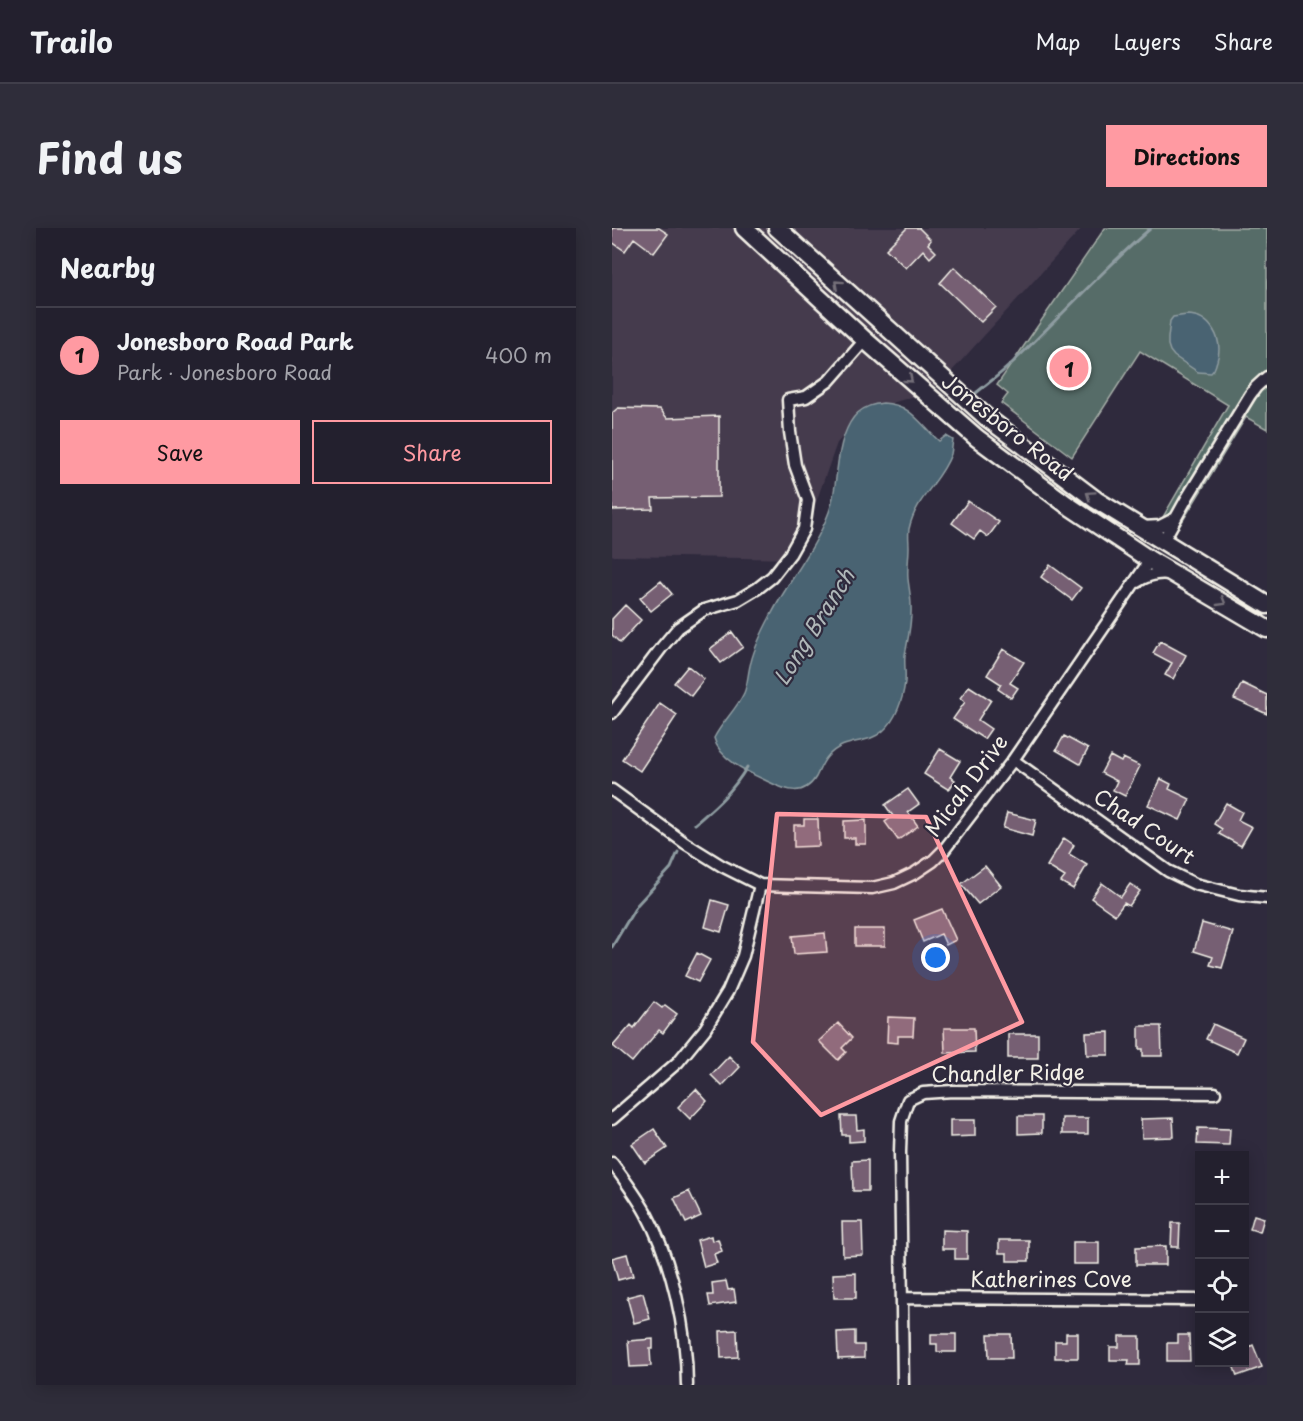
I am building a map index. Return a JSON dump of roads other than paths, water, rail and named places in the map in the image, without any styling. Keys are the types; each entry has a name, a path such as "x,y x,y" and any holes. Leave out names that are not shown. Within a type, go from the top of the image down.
{"main road":[{"name":"Jonesboro Road","path":"744,228 865,340 978,438 1066,504 1150,560 1267,629"},
{"name":"Jonesboro Road","path":"777,228 986,417 1096,500 1267,605"},
{"path":"1119,539 1139,544 1163,541"},
{"path":"1150,560 1158,555 1173,554 1199,563"}],"street":[{"path":"612,713 678,628 704,610 738,600 758,588 772,577 790,554 804,529 808,500 795,465 788,400 806,397 829,381 865,340"},
{"path":"1163,541 1250,395 1267,377"},
{"path":"1140,527 1160,526 1176,518"},
{"name":"Micah Drive","path":"612,790 722,867 760,885 872,888 894,883 915,873 944,850 1013,760 1150,560"},
{"path":"1132,586 1143,578 1158,573 1176,575"},
{"name":"Chad Court","path":"1013,760 1168,871 1195,884 1239,896 1267,898"},
{"path":"612,1119 678,1062 705,1029 728,991 743,956 760,885"},
{"name":"Chandler Ridge","path":"903,1385 900,1142 901,1121 908,1100 923,1093 953,1091 1215,1094"},
{"path":"612,1163 646,1214 662,1249 680,1313 686,1355 687,1385"},
{"name":"Katherines Cove","path":"902,1298 1195,1300"}],"water":[{"path":"1187,315 1202,319 1217,337 1219,353 1211,373 1198,372 1170,351 1168,338 1170,321 1173,317"},
{"path":"883,403 893,404 908,411 939,441 946,436 953,440 947,464 917,508 909,529 908,575 911,612 905,655 903,695 895,715 883,731 876,736 834,750 825,759 811,783 801,790 789,790 736,765 722,753 714,738 744,693 750,666 762,632 823,526 832,503 841,445 847,429 854,417 863,409"}],"waterway":[{"name":"Long Branch","path":"976,393 1008,367 1151,228"},
{"name":"Long Branch","path":"695,824 724,798 747,767"},
{"name":"Long Branch","path":"612,947 637,905 671,868 678,852"}],"place":[{"name":"Jonesboro Road Park","path":"1069,368"}]}
